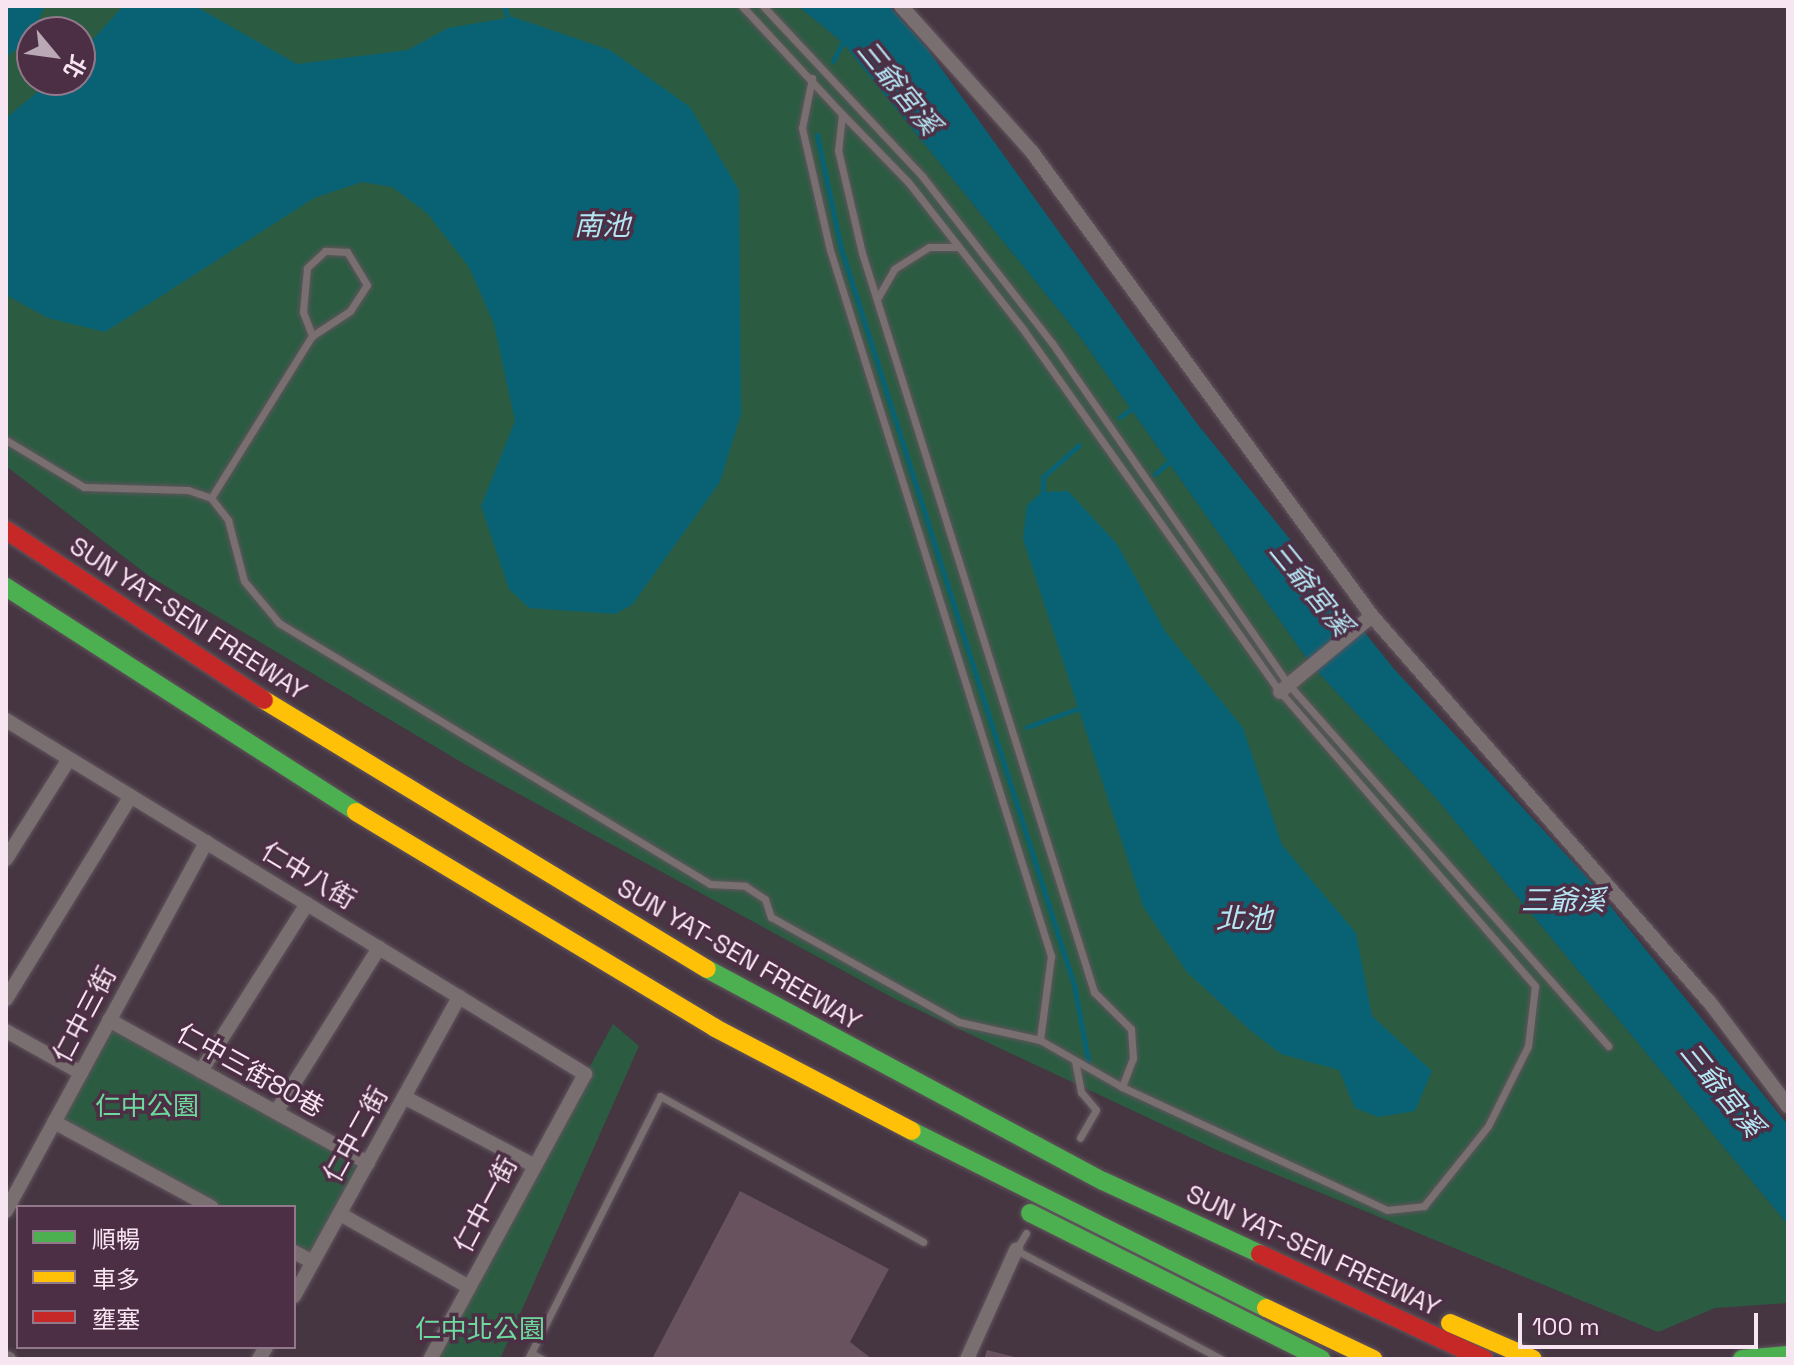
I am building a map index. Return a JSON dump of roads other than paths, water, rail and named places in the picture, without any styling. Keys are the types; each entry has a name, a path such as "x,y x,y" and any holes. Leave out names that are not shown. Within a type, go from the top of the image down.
{"highway":[{"name":"SUN YAT-SEN FREEWAY","path":"6,530 521,860 761,1000 1103,1181 1484,1359"},
{"path":"6,587 485,895 856,1105 1075,1241 1321,1359"},
{"path":"856,1105 1373,1359"},
{"path":"1103,1181 1213,1218 1533,1359"},
{"path":"1742,1359 1788,1355"}],"street":[{"path":"901,6 1032,152 1368,619 1711,1004 1788,1106"},
{"path":"1288,684 1368,619"},
{"name":"仁中八街","path":"6,720 585,1074"},
{"path":"6,859 69,759"},
{"path":"6,999 131,796"},
{"name":"仁中三街","path":"6,1211 206,842"},
{"path":"201,1071 307,904"},
{"path":"276,1112 379,948"},
{"name":"仁中二街","path":"296,1292 459,997"},
{"name":"仁中三街80巷","path":"109,1020 368,1163"},
{"path":"6,1031 81,1073"},
{"name":"仁中一街","path":"430,1359 585,1074"},
{"path":"404,1097 535,1166"},
{"path":"54,1122 207,1205"},
{"path":"340,1214 469,1287"},
{"path":"967,1359 1016,1250"},
{"path":"296,1253 313,1262"}],"lane":[{"path":"6,440 84,487 188,490 211,498 228,520 244,581 279,623 710,884 745,886 765,899 771,917 959,1022 1040,1040 1122,1087 1387,1210 1424,1206 1488,1126 1528,1046 1535,986 1288,684 958,247 812,78 742,6"},
{"path":"763,6 922,176 978,247 1288,684 1608,1046"},
{"path":"812,78 802,128 830,250 1051,956 1040,1040"},
{"path":"842,114 838,150 876,299 1094,992 1131,1029 1133,1058 1122,1087"},
{"path":"876,299 894,269 929,247 958,247"},
{"path":"211,498 312,336 350,311 367,285 347,252 325,251 307,268 303,312 312,336"},
{"path":"1075,1061 1081,1092 1096,1110 1080,1138"},
{"path":"542,1359 529,1356 660,1096 923,1242"},
{"path":"1026,1233 1016,1250 1221,1359"}],"water":[{"path":"6,6 45,6 40,16 16,16 16,50 6,57"},
{"name":"南池","path":"123,6 195,6 297,64 408,50 448,28 513,17 610,50 690,107 739,190 741,414 720,482 632,605 615,614 529,608 509,589 481,506 515,421 494,324 469,267 427,213 392,187 362,182 314,198 105,332 48,318 6,295 6,118 33,96 96,96 96,36"},
{"name":"三爺溪","path":"798,6 889,6 926,47 1195,421 1394,669 1586,876 1788,1125 1788,1225 1436,798 1312,666 1078,334 842,42"},
{"name":"北池","path":"1068,491 1117,544 1165,631 1243,728 1282,845 1356,933 1372,1016 1432,1071 1415,1111 1378,1117 1355,1108 1339,1070 1281,1054 1187,972 1143,906 1023,539 1027,505 1042,492"}],"waterway":[{"path":"504,6 510,24"},
{"name":"三爺宮溪","path":"833,61 845,37"},
{"path":"817,135 841,248 1074,985 1088,1060"},
{"path":"1120,417 1135,406"},
{"path":"1043,498 1043,477 1079,445"},
{"path":"1155,474 1172,459"},
{"path":"1027,727 1082,707"}],"park label":[{"name":"仁中公園","path":"147,1107"},
{"name":"仁中北公園","path":"480,1330"}]}
